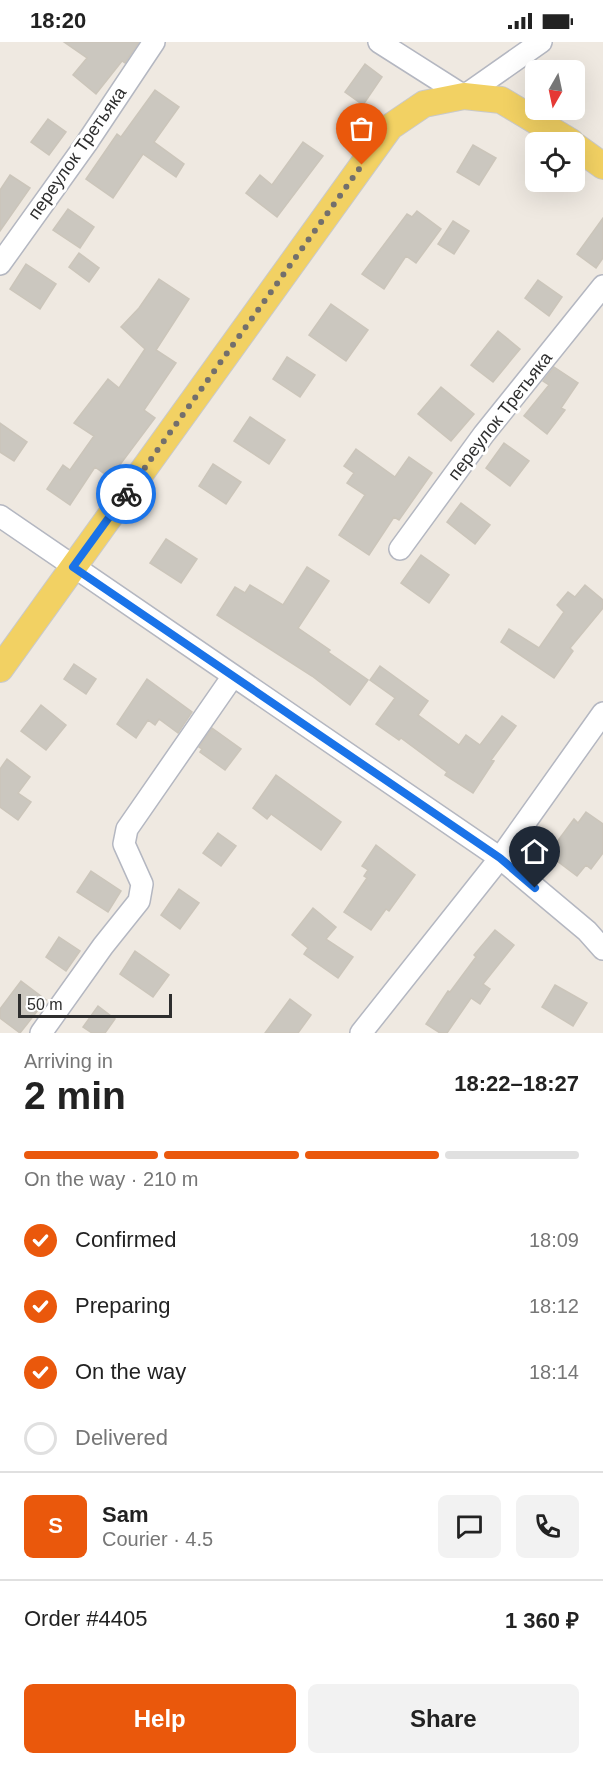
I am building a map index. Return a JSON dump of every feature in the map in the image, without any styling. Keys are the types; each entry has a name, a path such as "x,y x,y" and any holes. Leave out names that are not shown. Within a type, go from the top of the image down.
{"main road":[{"path":"0,669 390,127 424,104 464,96 501,100 553,132"},
{"path":"585,153 603,166"}],"street":[{"name":"переулок Третьяка","path":"0,264 86,144 154,42"},
{"path":"379,42 464,96 541,42"},
{"name":"переулок Третьяка","path":"400,549 484,434 603,285"},
{"path":"0,516 500,858 602,945"},
{"path":"41,1033 103,946 140,901 142,884 124,844 127,829 233,676"},
{"path":"361,1033 500,858 603,712"}],"building":[{"path":"64,42 139,42 125,63 122,61 96,94 73,75 87,58"},
{"path":"365,64 382,77 363,105 345,92"},
{"path":"155,90 179,107 154,142 184,164 176,177 143,154 113,198 86,179 117,134 121,137"},
{"path":"48,119 66,132 49,155 31,142"},
{"path":"303,142 323,156 277,217 246,193 260,175 272,185"},
{"path":"473,145 496,158 479,185 457,172"},
{"path":"10,175 30,188 0,231 0,190"},
{"path":"68,209 94,227 80,248 53,230"},
{"path":"417,211 441,229 416,263 406,256 384,289 362,274 407,214 412,217"},
{"path":"603,218 603,258 596,268 577,254"},
{"path":"453,221 469,231 454,254 438,244"},
{"path":"79,253 99,268 89,282 69,267"},
{"path":"26,264 56,284 40,309 10,289"},
{"path":"159,279 189,299 156,350 176,363 144,410 155,418 110,478 95,467 70,505 47,489 63,465 70,470 94,436 74,423 108,379 119,388 145,349 121,327 139,308"},
{"path":"538,280 562,297 549,316 525,298"},
{"path":"331,304 368,330 346,361 309,335"},
{"path":"498,331 520,349 493,382 471,365"},
{"path":"287,357 315,375 300,397 273,379"},
{"path":"554,367 578,383 561,408 565,410 547,434 524,416 549,385 543,381"},
{"path":"441,387 474,414 451,441 418,414"},
{"path":"250,417 285,440 269,464 234,441"},
{"path":"0,423 27,442 14,461 0,452"},
{"path":"504,443 529,461 510,486 486,468"},
{"path":"356,449 395,477 409,457 432,473 399,520 394,517 369,555 339,535 365,495 347,483 354,473 344,466"},
{"path":"213,464 241,482 226,504 199,486"},
{"path":"461,503 490,525 475,544 447,522"},
{"path":"166,539 197,559 181,583 150,563"},
{"path":"421,555 449,575 429,603 401,583"},
{"path":"307,567 329,581 298,628 368,680 350,705 312,676 217,615 235,587 245,593 250,585 283,605"},
{"path":"585,585 603,600 603,608 570,648 573,651 554,678 501,642 509,629 539,648 564,612 557,605 568,592 575,597"},
{"path":"74,664 96,679 86,694 64,679"},
{"path":"380,666 428,701 418,715 459,745 466,735 480,745 502,716 516,726 491,760 494,761 473,793 445,775 447,772 401,738 399,740 376,724 395,698 370,680"},
{"path":"147,679 192,712 178,733 159,719 155,725 148,720 136,738 117,724"},
{"path":"41,705 66,725 46,750 21,731"},
{"path":"212,728 241,749 225,770 200,752 202,749 199,747"},
{"path":"7,759 30,777 18,793 31,802 18,820 0,807 0,769"},
{"path":"276,775 341,822 321,850 271,814 267,819 253,808"},
{"path":"586,812 603,824 603,853 591,869 586,865 577,876 548,854 574,819 578,823"},
{"path":"218,833 236,846 221,866 203,853"},
{"path":"376,845 415,875 389,911 386,909 371,930 344,912 367,878 364,876 368,870 362,866"},
{"path":"91,871 121,891 108,912 77,892"},
{"path":"179,889 199,903 180,929 161,915"},
{"path":"313,908 336,927 326,939 353,957 338,978 304,954 308,948 292,935"},
{"path":"495,930 514,945 483,984 490,989 480,1004 471,998 447,1033 440,1033 426,1024 448,991 450,992 476,957 474,955"},
{"path":"59,937 80,951 66,971 46,957"},
{"path":"135,951 169,975 153,997 120,974"},
{"path":"21,981 46,1000 20,1033 0,1018 0,1009"},
{"path":"555,985 587,1003 573,1026 542,1007"},
{"path":"290,999 311,1015 298,1033 265,1033"},
{"path":"98,1006 115,1019 105,1033 92,1033 83,1027"}],"way so far":[{"path":"126,494 362,165"}],"route":[{"path":"126,494 73,567 500,858 535,888"}]}
